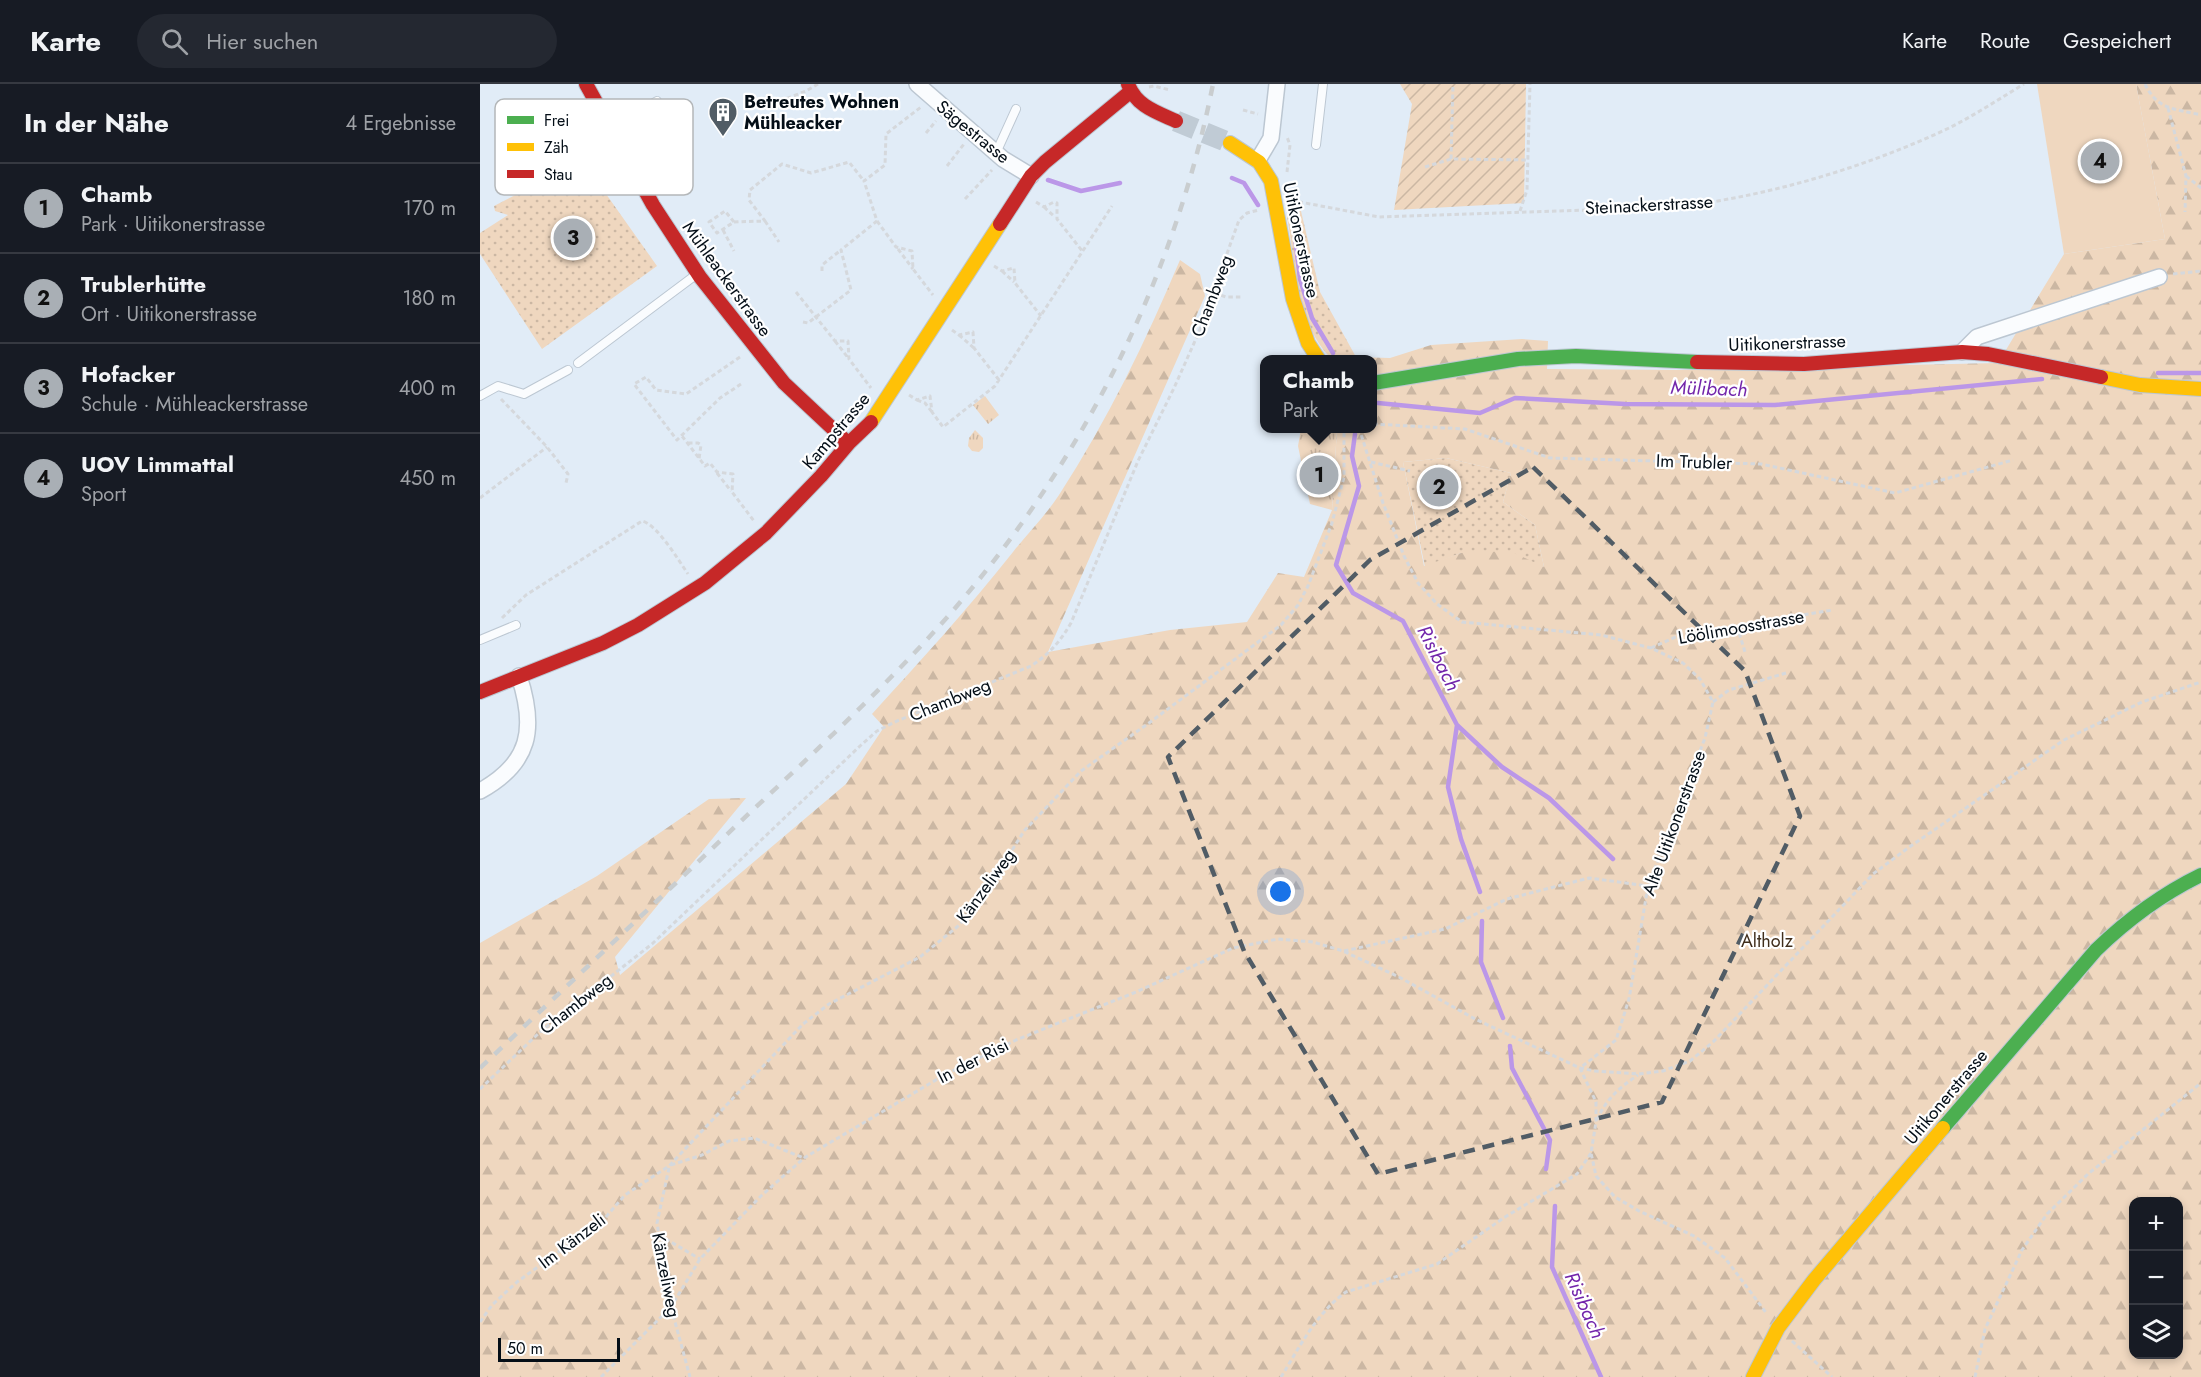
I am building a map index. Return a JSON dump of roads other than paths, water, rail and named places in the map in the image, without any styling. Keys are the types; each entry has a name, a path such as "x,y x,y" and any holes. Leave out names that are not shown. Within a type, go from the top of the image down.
{"street":[{"name":"Mühleackerstrasse","path":"586,84 594,99"},
{"name":"Sägestrasse","path":"917,84 995,159 1031,176"},
{"path":"1230,143 1258,160 1271,138 1277,84"},
{"path":"1129,88 1145,106 1176,121"},
{"name":"Kampstrasse","path":"480,692 603,643 664,610 697,589 764,536 825,473 848,443 861,434 872,421 1031,176 1129,88"},
{"name":"Uitikonerstrasse","path":"1258,160 1264,165 1271,181 1286,264 1300,319 1316,355"},
{"name":"Mühleackerstrasse","path":"647,195 698,273 784,383 848,443"},
{"path":"1962,351 1977,337 2159,277"},
{"name":"Uitikonerstrasse","path":"1377,382 1518,359 1576,356 1741,364 1804,364 1962,351 1988,354 2140,385 2201,389"},
{"path":"480,791 505,775 523,747 529,719 519,676"},
{"name":"Uitikonerstrasse","path":"1753,1377 1778,1328 1837,1252 2083,963 2131,917 2181,884 2201,875"}],"lane":[{"path":"1316,145 1323,84"},
{"path":"995,159 1016,109"},
{"path":"578,363 698,273"},
{"path":"480,396 498,386 524,394 568,370"},
{"path":"480,640 516,625"}],"waterway":[{"name":"Mülibach","path":"1232,178 1244,183 1258,205"},
{"name":"Mülibach","path":"1048,180 1081,191 1120,183"},
{"name":"Mülibach","path":"1295,237 1300,279 1312,318 1333,353"},
{"name":"Mülibach","path":"2158,373 2201,373"},
{"name":"Mülibach","path":"1378,403 1480,413 1515,398 1625,404 1775,405 2042,379"},
{"name":"Risibach","path":"1355,434 1352,456 1359,486 1336,565 1353,593 1403,621 1457,725 1448,787 1461,839 1480,892"},
{"path":"1457,725 1502,767 1549,798 1613,859"},
{"name":"Risibach","path":"1482,921 1481,962 1503,1018"},
{"name":"Risibach","path":"1510,1046 1512,1068 1550,1140 1546,1169"},
{"name":"Risibach","path":"1555,1206 1552,1267 1601,1377"}],"tunnel":[{"path":"1176,121 1230,143"}],"railway":[{"path":"480,1068 869,700 942,623 991,565 1036,503 1077,439 1114,372 1146,302 1173,231 1196,158 1213,84"}],"place":[{"name":"Betreutes Wohnen Mühleacker","path":"723,138"},
{"name":"UOV Limmattal","path":"2100,161"},
{"name":"Hofacker","path":"573,238"},
{"name":"Chamb","path":"1319,475"},
{"name":"Trublerhütte","path":"1439,487"}],"park label":[{"name":"Altholz","path":"1767,941"}]}
